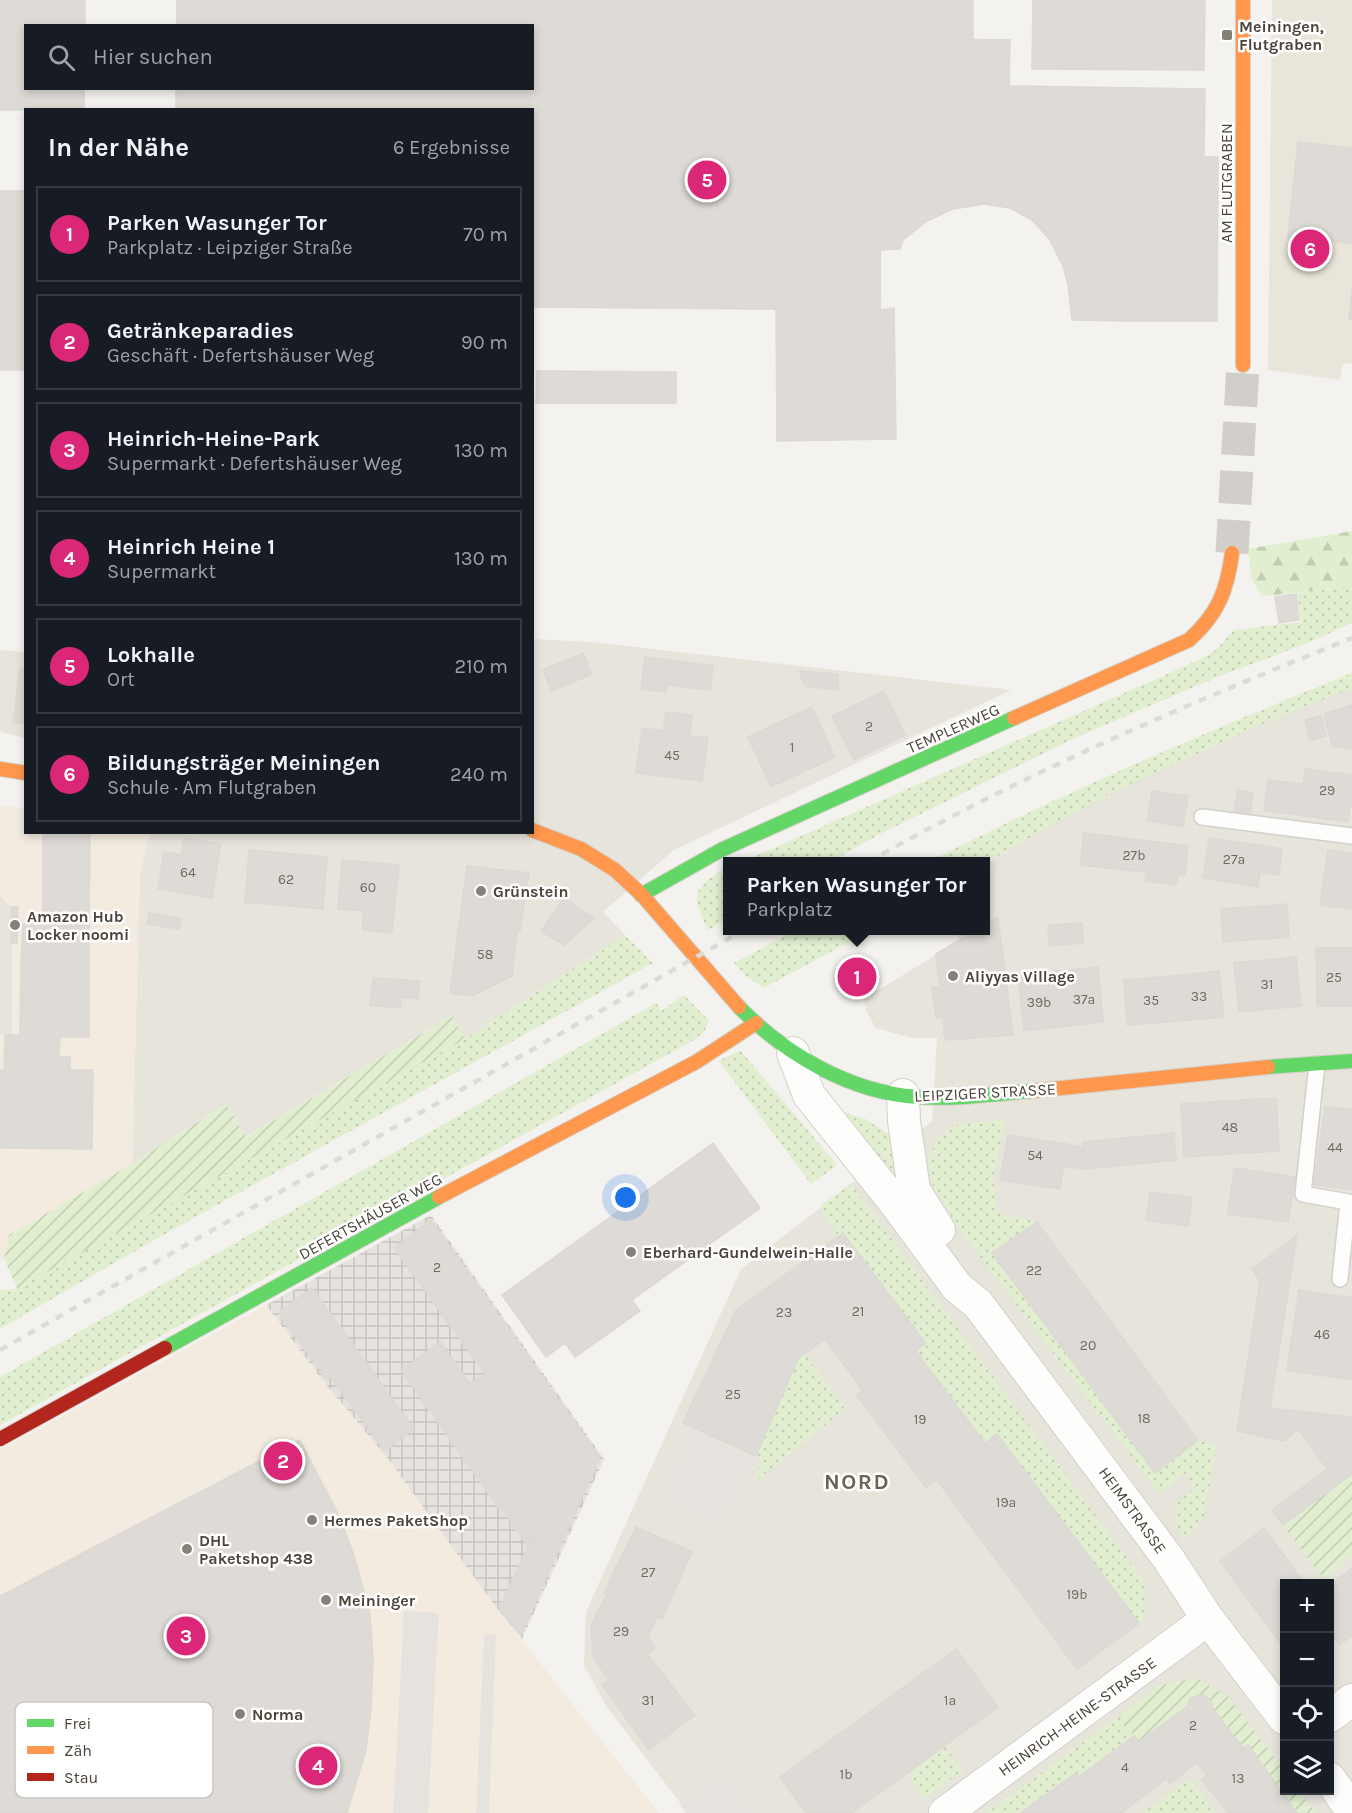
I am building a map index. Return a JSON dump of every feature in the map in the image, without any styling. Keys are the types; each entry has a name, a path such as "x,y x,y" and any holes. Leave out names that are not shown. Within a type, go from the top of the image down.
{"street":[{"name":"AM FLUTGRABEN","path":"1243,0 1243,365"},
{"name":"TEMPLERWEG","path":"641,894 715,853 1189,640 1203,628 1223,599 1229,579 1232,553"},
{"path":"0,769 24,773"},
{"name":"LEIPZIGER STRASSE","path":"534,831 606,863 641,894 712,977 756,1023 794,1053 819,1068 851,1081 903,1095 949,1097 1352,1061"},
{"name":"DEFERTSHÄUSER WEG","path":"0,1439 472,1179 696,1062 756,1023"},
{"name":"HEIMSTRASSE","path":"794,1053 809,1095 896,1204 957,1287 978,1304 1168,1558 1208,1619 1280,1713"},
{"name":"HEIMSTRASSE","path":"903,1095 904,1121 914,1190 972,1277 978,1304"},
{"name":"HEINRICH-HEINE-STRASSE","path":"945,1813 1208,1619"},
{"path":"1334,1713 1352,1700"},
{"path":"1334,1786 1352,1811"}],"lane":[{"path":"1202,817 1352,836"},
{"path":"1317,1064 1303,1194 1348,1202 1340,1280"}],"shaded area":[{"path":"1272,0 1352,0 1352,364 1343,363 1340,380 1268,370"},
{"path":"534,639 592,642 1011,690 674,850 603,912 625,935 465,1039 452,1016 245,1137 226,1104 132,1164 140,872 150,834 534,834"},
{"path":"0,650 24,652 24,738 0,732"},
{"path":"1352,674 1352,1813 688,1813 606,1706 584,1665 586,1612 741,1269 932,1121 937,1038 912,1038 876,1028 866,1011 864,999 960,940 957,935 990,935 990,862 1009,850 996,828"},
{"path":"0,805 24,809 24,834 150,834 140,872 132,1164 9,1235 4,1258 0,1260 0,1035 12,1035 12,907 0,893"},
{"path":"0,894 12,908 12,1035 0,1035"},
{"path":"431,1215 604,1459 522,1639 498,1610 389,1460 324,1382 266,1305"},
{"path":"266,1305 324,1382 389,1460 498,1610 659,1813 0,1813 0,1450"},
{"path":"691,1428 756,1460 722,1525 659,1494"},
{"path":"404,1611 439,1613 428,1813 393,1813"},
{"path":"484,1635 496,1635 489,1813 476,1813"},
{"path":"722,1771 754,1813 686,1813 680,1805"}],"green space":[{"path":"1352,531 1352,587 1262,596 1252,580 1248,549"},
{"path":"1352,587 1352,623 1305,644 1217,677 1075,738 882,833 839,857 753,857 1199,660 1216,650 1234,630 1301,622 1297,593"},
{"path":"1352,673 1352,689 1296,709 1112,792 990,861 990,857 938,857 1139,762"},
{"path":"723,870 723,922 708,930 699,909 698,893 701,886"},
{"path":"625,935 653,963 147,1244 0,1329 0,1290 17,1289 465,1039"},
{"path":"787,935 862,935 764,988 746,976 734,963"},
{"path":"684,995 709,1021 704,1032 694,1040 0,1425 0,1377 656,1003 661,1011"},
{"path":"452,1016 465,1039 17,1289 4,1258 9,1235 132,1164 226,1104 246,1137"},
{"path":"740,1050 837,1165 811,1184 719,1061"},
{"path":"841,1111 865,1119 892,1136 899,1173 896,1190"},
{"path":"1005,1120 993,1180 998,1213 1037,1222 992,1254 1155,1473 1198,1440 1216,1446 1204,1516 1185,1539 1173,1519 1180,1512 1175,1505 1196,1487 1185,1473 1159,1493 963,1234 934,1188 928,1166 929,1157 937,1140 951,1128 960,1124"},
{"path":"851,1184 1144,1581 1146,1614 1139,1623 997,1434 985,1443 915,1350 926,1342 843,1233 838,1236 820,1206"},
{"path":"805,1354 845,1409 752,1484 762,1461 756,1456 798,1359"},
{"path":"1352,1474 1352,1557 1324,1579 1283,1525"},
{"path":"1196,1678 1228,1696 1280,1766 1280,1790 1248,1746 1244,1749 1213,1709 1211,1701 1204,1695 1193,1696 1188,1706 1138,1742 1119,1716 1160,1685"},
{"path":"1119,1716 1133,1735 1079,1775 1076,1772 1019,1813 987,1813"},
{"path":"945,1747 963,1770 925,1798 908,1775"},
{"path":"1190,1779 1215,1813 1143,1813"},
{"path":"1284,1795 1302,1795 1316,1813 1297,1813"}],"building":[{"path":"0,0 85,0 85,24 24,24 24,90 84,90 84,108 0,110"},
{"path":"177,0 973,0 973,39 882,38 880,310 534,307 534,108 176,108 176,90 534,90 534,24 177,24"},
{"path":"1033,0 1205,0 1204,70 1032,69"},
{"path":"882,38 1010,40 1009,86 1205,89 1204,157 1127,156 1126,321 1072,320 1068,285 1063,266 1050,240 1032,220 1010,208 984,204 953,209 927,221 903,240 900,249 880,250"},
{"path":"1298,142 1352,148 1352,243 1288,237"},
{"path":"1127,156 1218,157 1217,321 1126,321"},
{"path":"0,191 24,191 24,370 0,370"},
{"path":"1352,289 1352,319 1349,319"},
{"path":"894,308 896,439 777,441 776,309 880,310"},
{"path":"537,371 676,372 676,403 536,403"},
{"path":"1296,594 1299,620 1279,623 1275,597"},
{"path":"583,653 592,674 551,691 543,670"},
{"path":"645,657 713,666 710,690 667,685 666,692 641,689"},
{"path":"20,668 24,669 24,724 13,723"},
{"path":"799,671 838,674 838,690 805,686"},
{"path":"884,691 905,735 854,760 832,716"},
{"path":"1352,705 1352,749 1332,746 1324,714"},
{"path":"812,707 835,757 771,787 748,737"},
{"path":"666,712 692,715 689,736 708,738 702,781 636,773 642,728 663,731"},
{"path":"1321,716 1326,736 1310,740 1305,720"},
{"path":"1305,769 1352,775 1348,822 1298,815"},
{"path":"1268,780 1303,784 1298,815 1264,811"},
{"path":"1238,790 1253,793 1250,815 1234,812"},
{"path":"1152,791 1188,796 1183,827 1147,821"},
{"path":"1084,833 1188,846 1185,875 1178,874 1176,885 1145,881 1146,872 1080,865"},
{"path":"43,834 90,834 89,926 43,923"},
{"path":"184,838 221,844 212,898 158,889 164,852 181,855"},
{"path":"1209,838 1264,846 1258,887 1203,878"},
{"path":"1264,846 1282,849 1279,875 1260,872"},
{"path":"249,850 327,857 323,909 245,902"},
{"path":"1328,850 1352,853 1352,909 1320,905"},
{"path":"342,860 399,865 392,933 362,930 364,911 338,909"},
{"path":"467,866 529,873 520,931 517,931 512,976 472,996 450,993"},
{"path":"564,898 594,918 564,945 541,931"},
{"path":"1287,904 1289,937 1223,942 1221,909"},
{"name":"Amazon Hub Locker noomi","path":"12,907 18,907 17,943 11,943"},
{"path":"149,913 181,919 179,929 147,924"},
{"path":"998,917 1013,1035 945,1040 943,1018 936,1018 932,987 940,987 936,954 968,935 990,935 990,922"},
{"path":"1082,923 1083,943 1049,946 1048,925"},
{"path":"23,924 89,926 89,963 21,963"},
{"path":"1316,948 1352,948 1352,1006 1317,1006"},
{"path":"1296,957 1301,1006 1239,1012 1234,963"},
{"path":"21,963 89,963 89,1037 60,1037 59,1057 70,1057 70,1070 93,1070 92,1149 0,1148 0,1070 4,1070 5,1035 20,1035"},
{"path":"1098,967 1103,1022 1024,1031 1018,975"},
{"path":"1219,971 1224,1017 1178,1021 1174,976"},
{"path":"1174,976 1178,1021 1127,1025 1124,980"},
{"path":"373,978 420,981 418,999 401,997 400,1008 370,1005"},
{"path":"1276,1098 1279,1151 1184,1157 1181,1104"},
{"path":"1325,1106 1352,1110 1352,1190 1314,1185"},
{"path":"1174,1133 1176,1160 1085,1169 1083,1142"},
{"path":"1008,1135 1067,1144 1060,1189 1000,1180"},
{"name":"Eberhard-Gundelwein-Halle","path":"713,1143 760,1208 632,1300 640,1311 575,1357 565,1343 546,1357 502,1295"},
{"path":"1067,1144 1083,1147 1085,1169 1063,1166"},
{"path":"1234,1168 1295,1177 1288,1222 1228,1214"},
{"path":"1150,1192 1192,1197 1188,1226 1146,1220"},
{"path":"431,1220 600,1457 521,1635 499,1609 560,1477 394,1248"},
{"path":"1037,1222 1198,1440 1155,1473 992,1253"},
{"path":"843,1233 926,1343 862,1390 825,1339 798,1359 756,1456 683,1423 736,1310"},
{"path":"1297,1235 1270,1408 1352,1417 1352,1451 1327,1469 1298,1429 1284,1441 1237,1431 1260,1281 1252,1269"},
{"path":"312,1288 414,1429 384,1451 330,1376 326,1379 278,1313"},
{"path":"1299,1290 1352,1298 1352,1380 1287,1370"},
{"path":"440,1342 539,1482 500,1510 401,1370"},
{"path":"915,1350 985,1443 926,1488 856,1395"},
{"path":"486,1373 560,1477 527,1545 502,1509 539,1482 470,1384"},
{"path":"997,1434 1139,1623 1077,1669 937,1480"},
{"path":"300,1440 339,1516 354,1555 370,1614 373,1659 371,1710 366,1750 347,1813 0,1813 0,1596"},
{"path":"1352,1451 1352,1474 1283,1525 1272,1510"},
{"path":"636,1527 692,1552 662,1619 604,1593"},
{"path":"1264,1528 1301,1579 1280,1579 1280,1643 1220,1561"},
{"path":"1352,1568 1352,1636 1340,1644 1336,1639 1334,1641 1334,1582"},
{"path":"607,1594 657,1617 648,1637 655,1648 609,1680 593,1657 591,1625"},
{"path":"956,1649 998,1707 852,1813 806,1813 780,1777"},
{"path":"647,1654 695,1715 649,1750 602,1685"},
{"path":"1198,1695 1204,1695 1211,1701 1213,1709 1244,1749 1207,1776 1197,1762 1170,1784 1138,1742 1188,1706 1189,1700"},
{"path":"1134,1736 1166,1779 1121,1813 1106,1813 1079,1777"},
{"path":"1248,1745 1280,1789 1280,1795 1284,1795 1297,1813 1228,1813 1202,1780"},
{"path":"1076,1773 1106,1813 1021,1813 1045,1795"}],"tunnel":[{"path":"1232,553 1243,365"}],"railway":[{"path":"877,857 986,799 1106,742 1229,688 1352,638"},
{"path":"0,1350 735,935"}],"traffic: fast":[{"path":"641,895 721,850 1014,718"},
{"path":"739,1007 757,1024 798,1055 843,1079 867,1087 892,1094 931,1098 1032,1091"},
{"path":"1268,1067 1352,1061"},
{"path":"165,1348 439,1197"}],"traffic: slow":[{"path":"1243,0 1243,365"},
{"path":"1014,718 1189,640 1207,621 1219,601 1227,579 1232,553"},
{"path":"0,769 24,773"},
{"path":"534,831 581,849 615,870 642,895 739,1007"},
{"path":"439,1197 696,1062 756,1023"},
{"path":"1032,1091 1268,1067"}],"traffic: jam":[{"path":"0,1439 165,1348"}],"place":[{"name":"Meiningen, Flutgraben","path":"1227,35"},
{"name":"Lokhalle","path":"707,180"},
{"name":"Bildungsträger Meiningen","path":"1310,249"},
{"name":"Grünstein","path":"481,891"},
{"name":"Amazon Hub Locker noomi","path":"15,925"},
{"name":"Aliyyas Village","path":"953,976"},
{"name":"Parken Wasunger Tor","path":"857,977"},
{"name":"Eberhard-Gundelwein-Halle","path":"631,1252"},
{"name":"Getränkeparadies","path":"283,1461"},
{"name":"Hermes PaketShop","path":"312,1520"},
{"name":"DHL Paketshop 438","path":"187,1549"},
{"name":"Meininger","path":"326,1600"},
{"name":"Heinrich-Heine-Park","path":"186,1636"},
{"name":"Norma","path":"240,1714"},
{"name":"Heinrich Heine 1","path":"318,1766"}],"district":[{"name":"NORD","path":"857,1481"}]}
